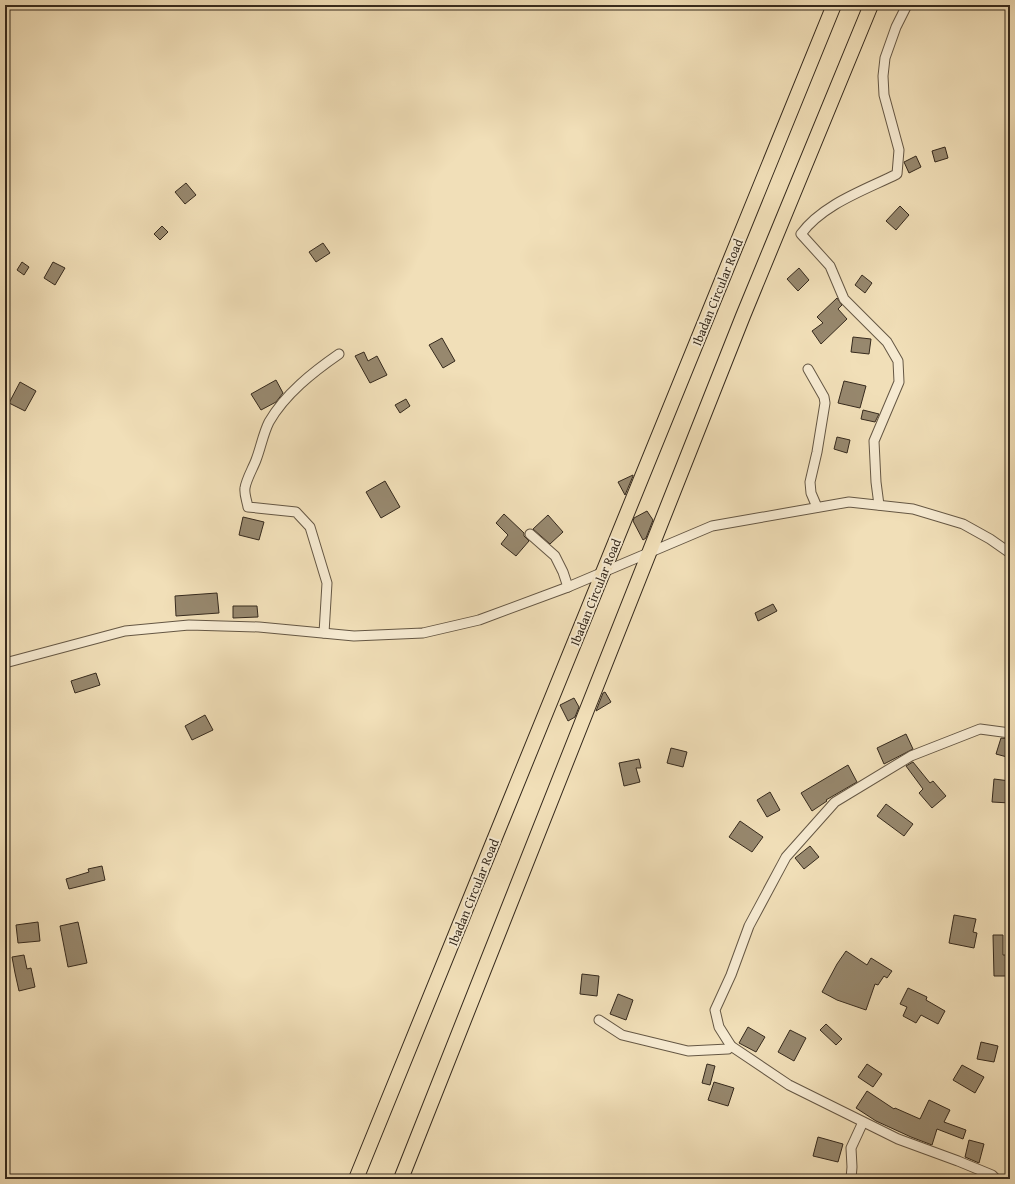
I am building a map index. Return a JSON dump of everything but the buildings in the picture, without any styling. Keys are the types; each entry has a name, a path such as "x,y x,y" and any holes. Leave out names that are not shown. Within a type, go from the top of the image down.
{"highway":[{"name":"Ibadan Circular Road","path":"356,1179 834,5"},
{"path":"401,1179 743,316 871,5"}],"street":[{"path":"879,505 874,441 899,382 898,362 887,342 844,299 830,266 801,234 808,225 833,206 898,174 899,150 884,95 883,76 885,58 906,5"},
{"path":"324,633 327,583 310,527 296,512 248,506 245,489 269,423 280,406 299,386 327,362 339,354"},
{"path":"808,369 824,397 825,403 817,452 810,482 811,493 817,507"},
{"path":"5,663 125,631 189,625 259,627 354,636 423,633 479,620 568,588 712,526 849,502 913,508 963,524 990,539 1010,553"},
{"path":"530,534 555,556 563,572 568,588"},
{"path":"996,1179 992,1175 958,1161 898,1139 789,1085 731,1046 719,1027 715,1010 731,975 749,926 786,857 835,802 911,756 980,729 1010,733"},
{"path":"599,1020 622,1035 688,1051 728,1049 731,1046"},
{"path":"851,1179 851,1148 863,1122"}]}
